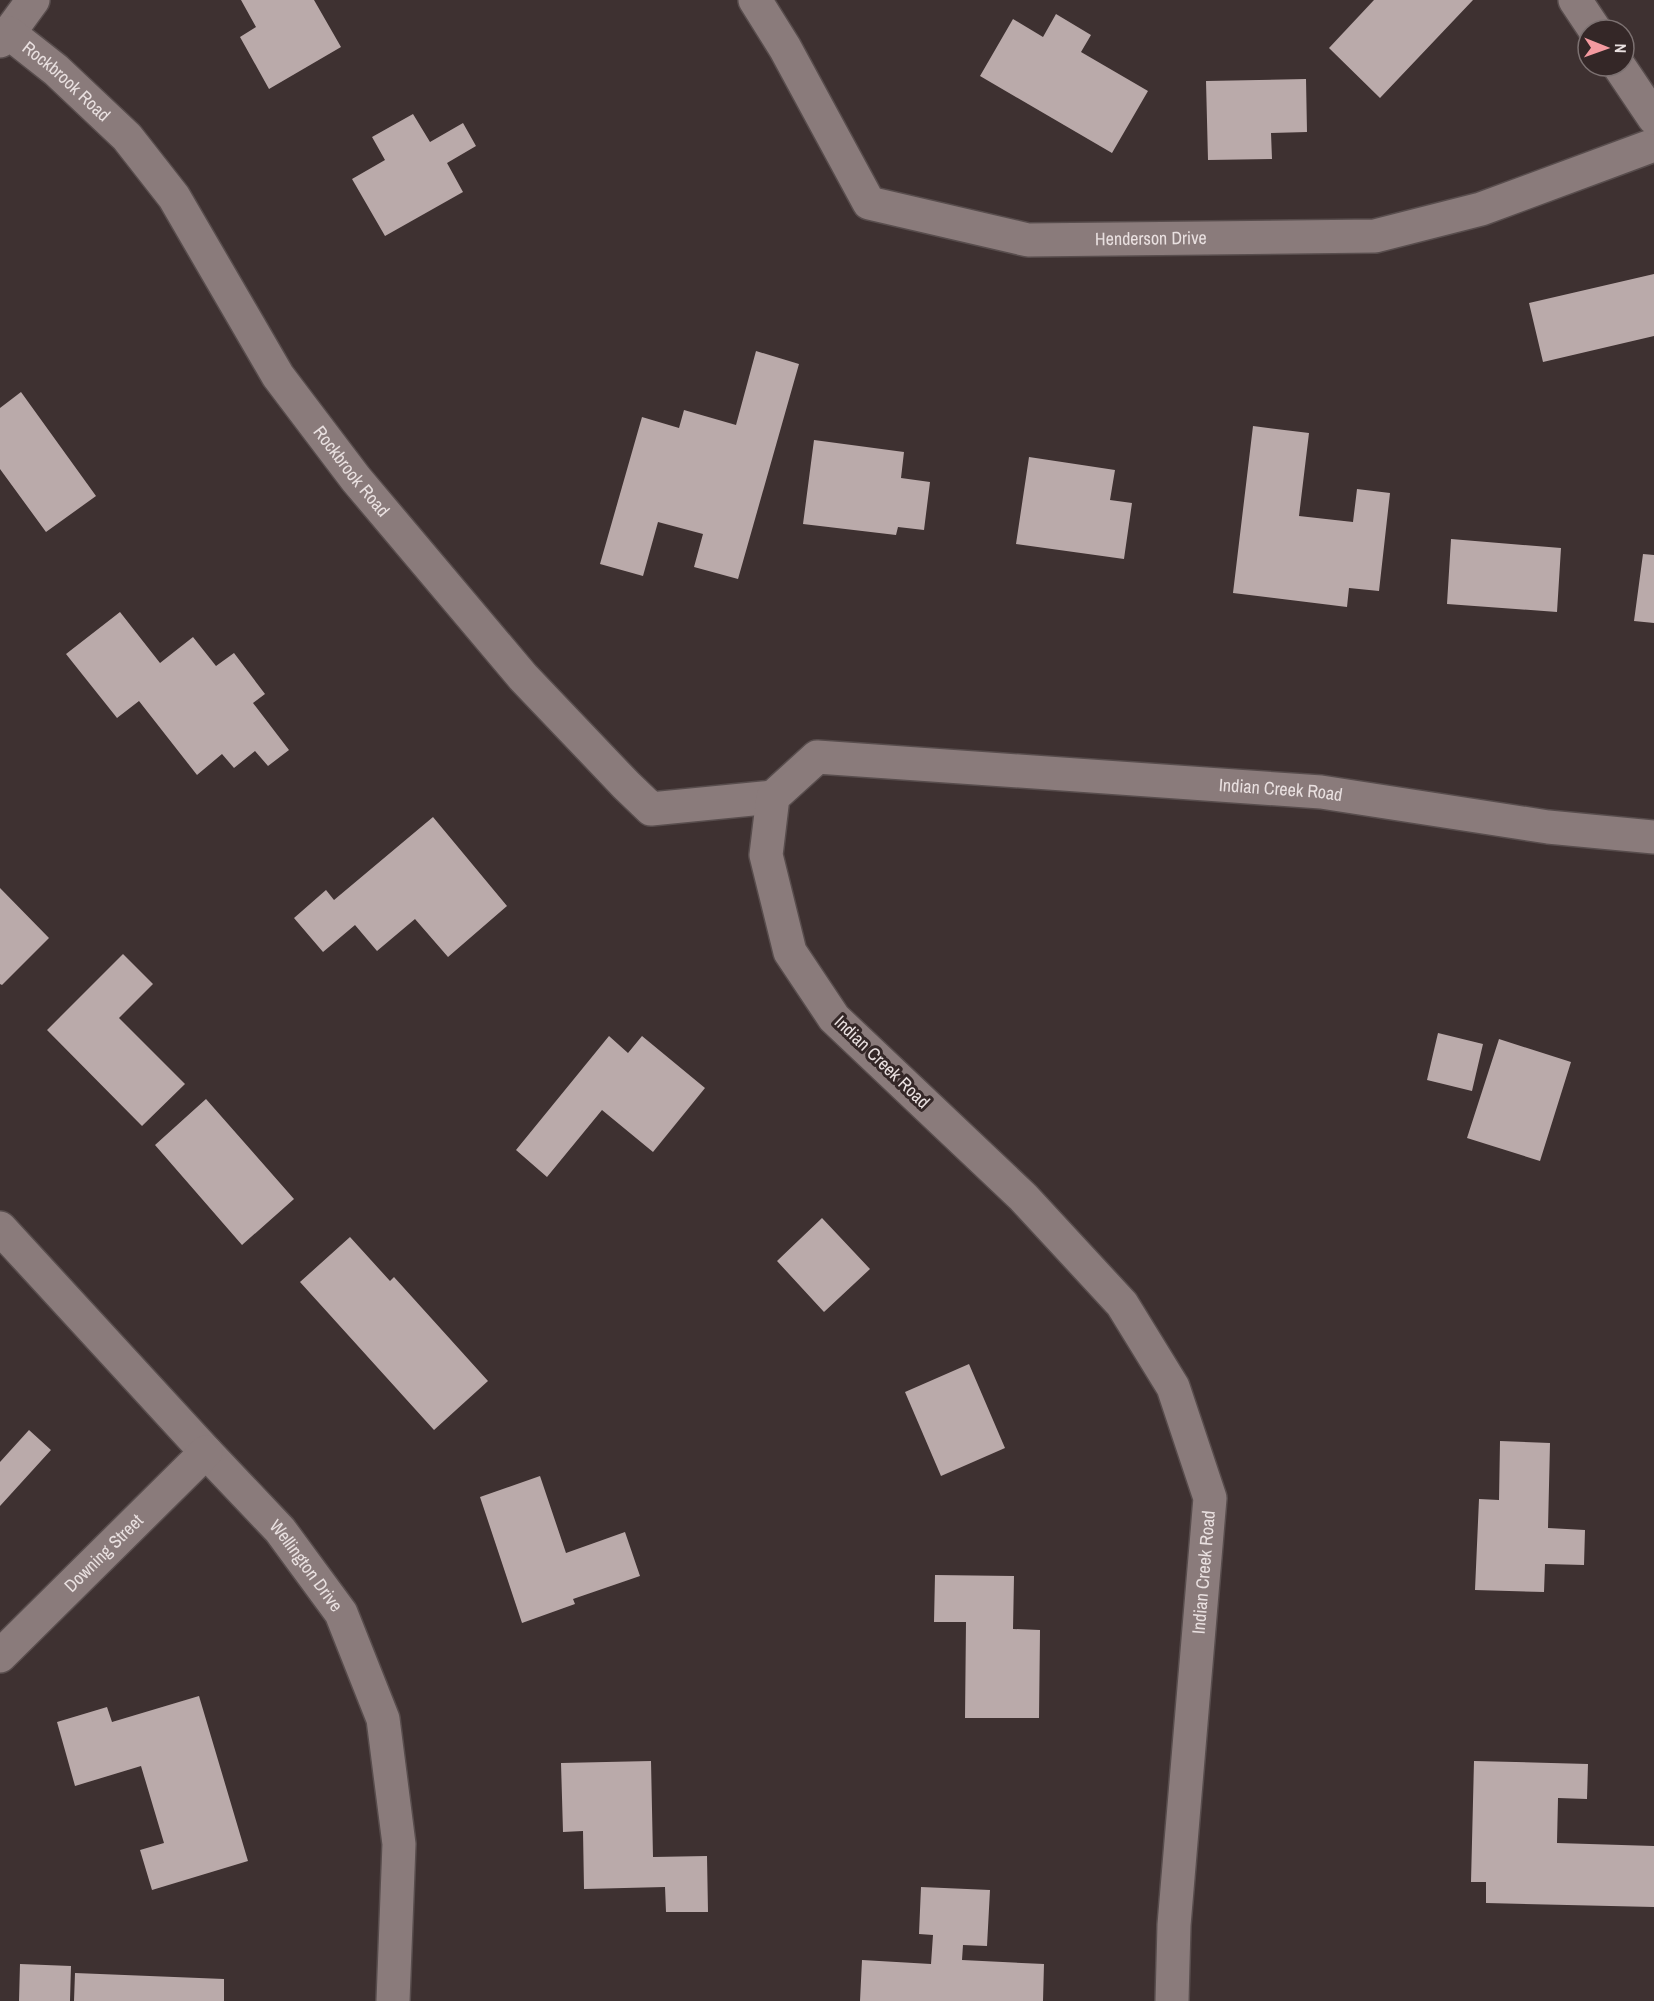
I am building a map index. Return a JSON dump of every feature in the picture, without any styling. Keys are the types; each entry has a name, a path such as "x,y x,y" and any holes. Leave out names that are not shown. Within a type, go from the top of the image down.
{"street":[{"path":"4,37 33,0"},
{"name":"Henderson Drive","path":"754,0 785,48 869,203 1028,240 1375,236 1481,209 1654,145"},
{"path":"1575,0 1587,18"},
{"name":"Rockbrook Road","path":"4,37 56,70 127,136 174,197 278,376 356,479 523,677 626,785 651,809 773,797"},
{"path":"1627,78 1654,118"},
{"name":"Indian Creek Road","path":"1172,2001 1174,1925 1210,1498 1188,1431 1173,1387 1122,1304 1023,1197 834,1018 796,962 790,952 766,855 773,797 817,757 1321,792 1548,827 1654,837"},
{"name":"Wellington Drive","path":"0,1228 280,1530 341,1613 383,1719 399,1845 393,2001"},
{"name":"Downing Street","path":"0,1656 206,1452"}],"building":[{"path":"241,0 314,0 341,47 269,89 240,37 256,27"},
{"path":"1374,0 1473,0 1380,98 1329,48"},
{"path":"1056,14 1091,35 1081,52 1148,91 1112,153 980,76 1013,19 1043,37"},
{"path":"1306,79 1307,132 1271,133 1272,159 1208,160 1206,81"},
{"path":"413,114 430,142 463,123 476,146 447,163 463,192 385,236 352,179 385,160 372,137"},
{"path":"1654,274 1654,336 1543,362 1529,303"},
{"path":"756,351 799,364 738,579 694,567 703,534 658,522 643,576 600,564 642,417 679,428 684,410 736,425"},
{"path":"21,392 96,496 46,532 0,469 0,408"},
{"path":"1253,426 1309,433 1299,516 1353,522 1357,489 1390,493 1379,591 1349,588 1347,607 1233,593"},
{"path":"814,440 904,452 901,478 930,482 924,530 898,527 896,535 803,524"},
{"path":"1029,457 1115,470 1110,500 1132,503 1124,559 1016,544"},
{"path":"1451,539 1561,548 1557,612 1447,604"},
{"path":"1643,554 1654,555 1654,623 1634,621"},
{"path":"120,612 160,663 193,637 216,666 234,653 265,694 253,703 289,750 268,766 255,751 234,768 222,754 197,775 139,701 117,718 66,654"},
{"path":"433,817 507,906 448,957 415,919 377,951 355,925 323,952 294,918 326,890 334,900"},
{"path":"0,888 49,938 2,985 0,984"},
{"path":"123,954 153,984 119,1018 185,1084 142,1126 47,1030"},
{"path":"1438,1033 1483,1044 1472,1091 1427,1080"},
{"path":"609,1036 628,1053 642,1036 705,1088 653,1152 602,1110 547,1177 516,1150"},
{"path":"1499,1039 1571,1062 1540,1161 1467,1138"},
{"path":"206,1099 294,1199 242,1245 155,1145"},
{"path":"822,1218 870,1269 824,1312 777,1261"},
{"path":"350,1237 390,1281 394,1277 488,1381 434,1430 300,1282"},
{"path":"969,1364 1005,1448 941,1476 905,1392"},
{"path":"29,1430 51,1450 0,1506 0,1462"},
{"path":"1500,1441 1550,1443 1548,1528 1585,1530 1584,1565 1545,1564 1544,1592 1475,1590 1479,1499 1499,1500"},
{"path":"540,1476 566,1553 625,1532 640,1576 573,1599 575,1604 522,1623 480,1497"},
{"path":"935,1575 1014,1576 1013,1629 1040,1630 1039,1718 965,1718 966,1622 934,1622"},
{"path":"199,1696 248,1861 152,1890 140,1850 164,1843 141,1766 75,1786 57,1722 107,1707 112,1722"},
{"path":"651,1761 653,1857 707,1856 708,1912 666,1912 665,1887 584,1889 583,1831 563,1832 561,1763"},
{"path":"1474,1761 1588,1764 1587,1799 1558,1798 1557,1843 1654,1846 1654,1907 1486,1903 1486,1882 1471,1882"},
{"path":"921,1887 990,1890 987,1946 963,1945 962,1960 1044,1964 1043,2001 860,2001 862,1960 931,1964 933,1935 919,1934"},
{"path":"20,1964 71,1966 70,2001 19,2001"},
{"path":"75,1973 224,1979 224,2001 74,2001"}]}
